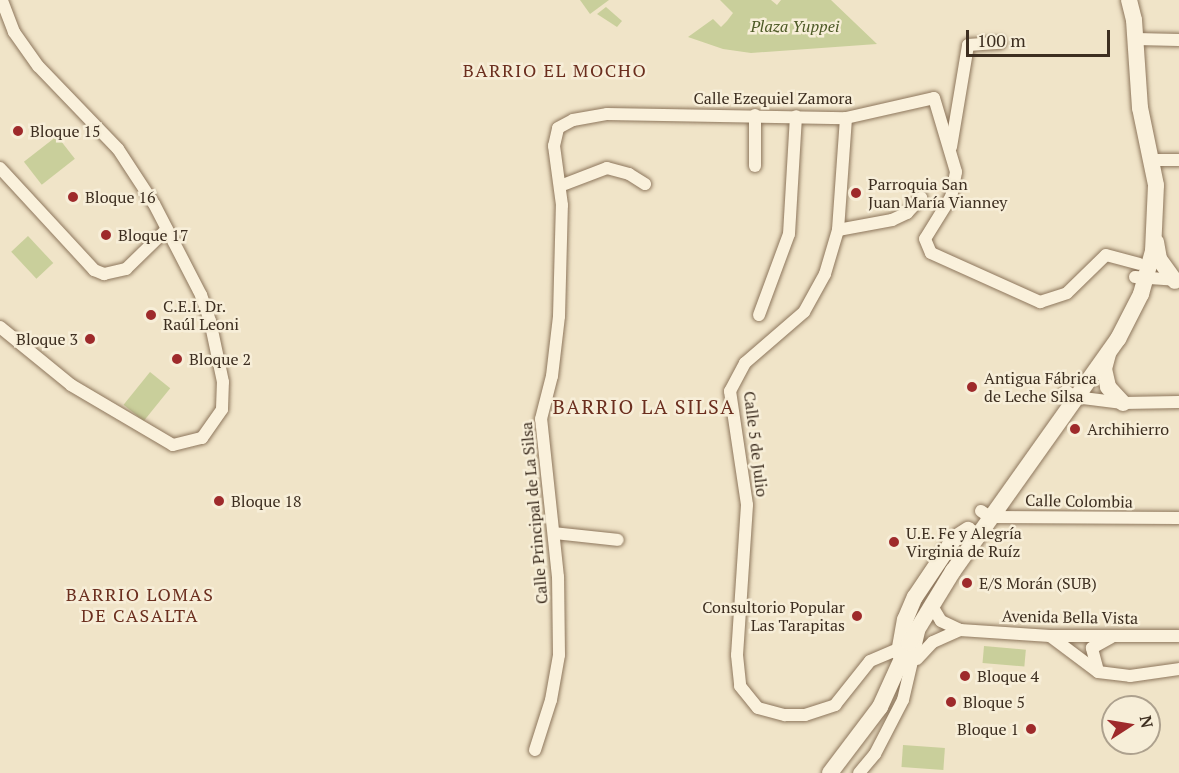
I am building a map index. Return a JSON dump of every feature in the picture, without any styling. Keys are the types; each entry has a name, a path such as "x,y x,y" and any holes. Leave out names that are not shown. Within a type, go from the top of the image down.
{"main road":[{"path":"1129,0 1136,39 1140,108 1156,185 1155,233 1159,260 1177,280"},
{"path":"1134,20 1139,0"},
{"path":"1140,274 1150,160"},
{"path":"1123,403 1108,387 1104,369 1113,336 1155,233"},
{"path":"830,773 866,728 897,675 920,627 986,514 1113,336"},
{"path":"1071,394 1108,354"},
{"path":"897,675 905,620 924,580 954,539 986,514"},
{"path":"932,606 929,599 935,580 968,530"},
{"path":"920,627 920,597 924,580"}],"street":[{"path":"0,327 71,385 159,439 173,445 202,438 222,410 223,382 201,295 166,229 118,149 23,47 7,18 2,0"},
{"path":"1136,39 1179,40"},
{"path":"1000,44 968,45 951,147 955,183 925,239 932,253 1040,302 1067,293 1106,255 1140,274 1177,280"},
{"name":"Calle Ezequiel Zamora","path":"558,128 573,120 607,114 846,118 934,98 951,147"},
{"path":"755,115 755,166"},
{"path":"759,315 789,234 796,116"},
{"name":"Calle 5 de Julio","path":"846,118 838,230 825,274 804,312 745,363 730,391 747,505 737,655 740,686 758,708 785,715 805,715 835,705 870,661 900,648"},
{"name":"Calle Principal de La Silsa","path":"535,750 551,700 558,655 554,532 541,419 552,376 558,326 560,186 554,146 558,128"},
{"path":"1150,160 1179,160"},
{"path":"0,168 93,270 104,274 126,269 166,229"},
{"path":"560,186 607,168 629,174 645,184"},
{"path":"838,230 892,220 907,213 921,198"},
{"path":"1071,394 1123,403 1179,402"},
{"name":"Calle Colombia","path":"986,514 1179,518"},
{"path":"554,532 618,540"},
{"path":"932,606 941,621 960,630"},
{"path":"859,773 893,720 914,663 920,627"},
{"name":"Avenida Bella Vista","path":"914,663 933,642 960,630 1050,636 1179,636"},
{"path":"1098,672 1092,648 1100,641 1118,635"},
{"path":"1050,636 1098,672 1130,676 1179,669"}],"green space":[{"path":"580,0 609,0 590,14"},
{"name":"Plaza Yuppei","path":"720,0 771,0 777,5 781,0 831,0 877,44 751,53 723,49 688,37 713,19 721,27 727,21 733,13"},
{"path":"606,7 622,21 617,27 597,14"},
{"path":"57,136 75,159 42,185 24,162"},
{"path":"28,236 53,263 36,279 11,252"},
{"path":"150,372 170,388 144,421 124,405"},
{"path":"984,646 1026,650 1024,667 983,663"},
{"path":"903,745 945,748 943,770 901,767"}],"place":[{"name":"Bloque 15","path":"18,131"},
{"name":"Parroquia San Juan María Vianney","path":"856,193"},
{"name":"Bloque 16","path":"73,197"},
{"name":"Bloque 17","path":"106,235"},
{"name":"C.E.I. Dr. Raúl Leoni","path":"151,315"},
{"name":"Bloque 3","path":"90,339"},
{"name":"Bloque 2","path":"177,359"},
{"name":"Antigua Fábrica de Leche Silsa","path":"972,387"},
{"name":"Archihierro","path":"1075,429"},
{"name":"Bloque 18","path":"219,501"},
{"name":"U.E. Fe y Alegría Virginia de Ruíz","path":"894,542"},
{"name":"E/S Morán (SUB)","path":"967,583"},
{"name":"Consultorio Popular Las Tarapitas","path":"857,616"},
{"name":"Bloque 4","path":"965,676"},
{"name":"Bloque 5","path":"951,702"},
{"name":"Bloque 1","path":"1031,729"}],"district":[{"name":"BARRIO EL MOCHO","path":"555,70"},
{"name":"BARRIO LA SILSA","path":"644,406"},
{"name":"BARRIO LOMAS DE CASALTA","path":"140,605"}]}
